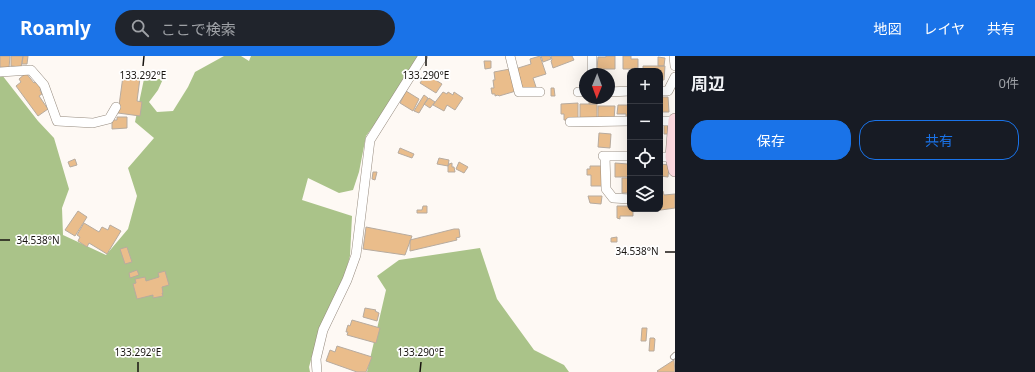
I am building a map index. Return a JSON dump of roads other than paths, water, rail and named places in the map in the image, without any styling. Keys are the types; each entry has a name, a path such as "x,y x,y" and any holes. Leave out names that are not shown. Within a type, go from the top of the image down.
{"main road":[{"path":"675,120 666,157 675,170"}],"street":[{"path":"317,372 316,359 323,330 347,280 356,255 370,140 423,56"},
{"path":"510,56 519,92 540,92"},
{"path":"592,56 592,68"},
{"path":"674,56 675,66"},
{"path":"0,72 31,70 44,85 57,121 93,123 109,119 116,107"},
{"path":"663,91 668,91 675,77"},
{"path":"615,92 627,91"},
{"path":"663,121 675,120"},
{"path":"570,122 627,121"},
{"path":"627,156 604,156 606,189 613,198 627,199"}]}
